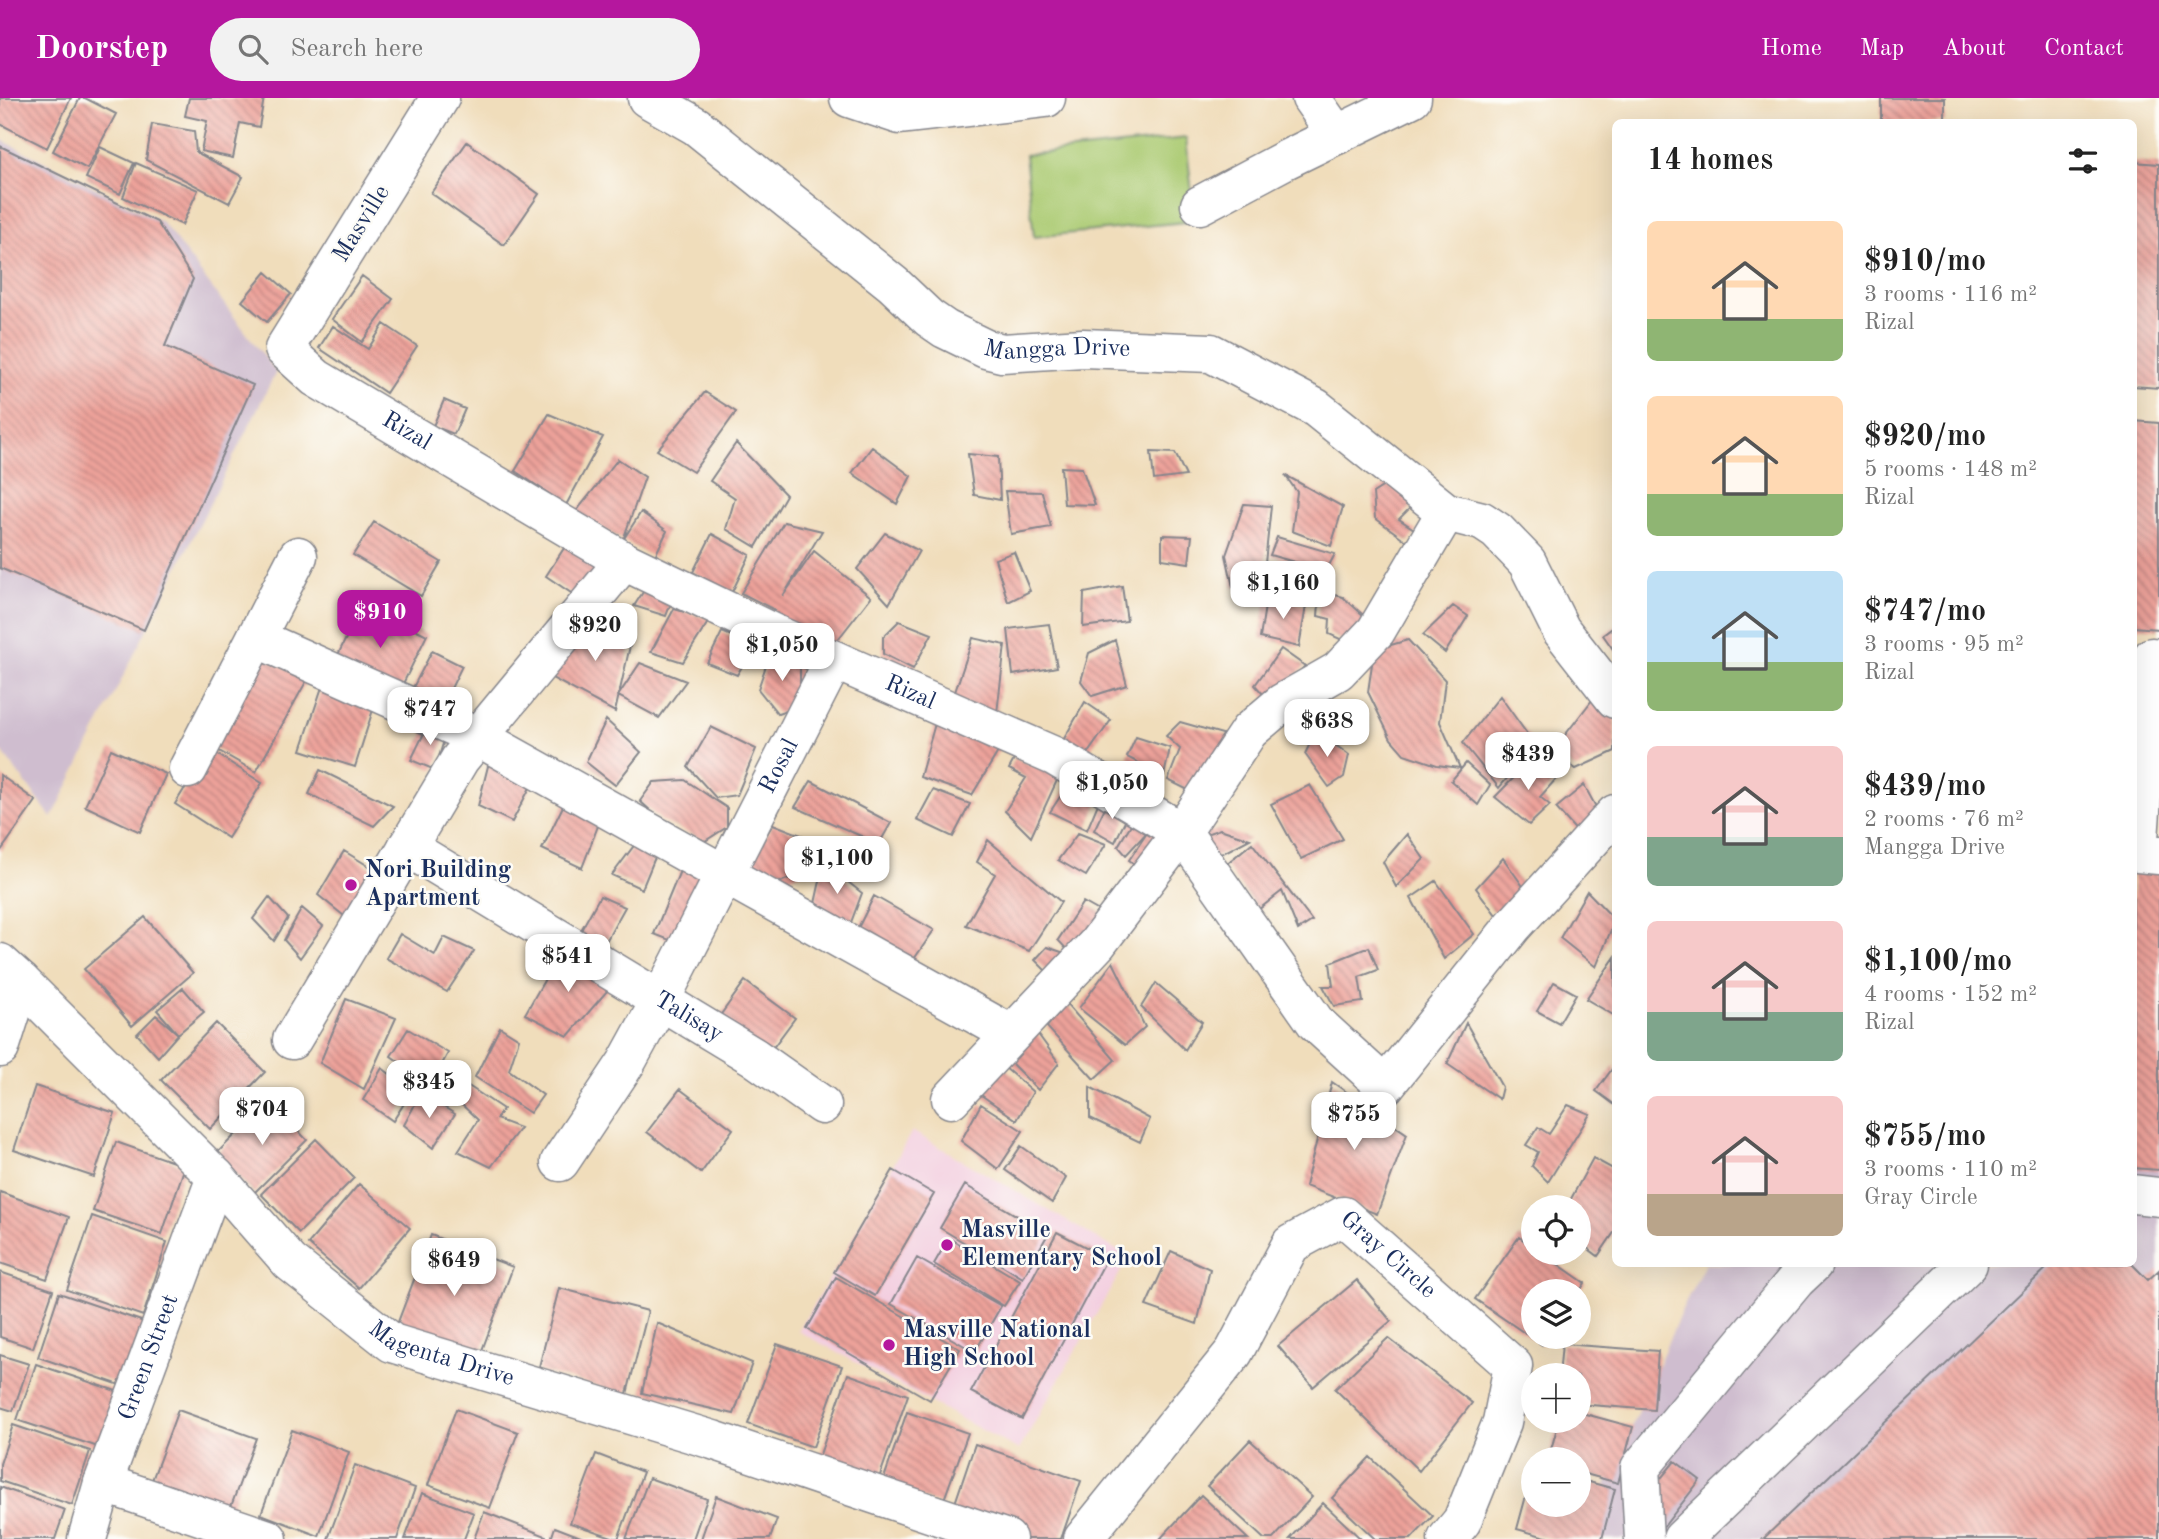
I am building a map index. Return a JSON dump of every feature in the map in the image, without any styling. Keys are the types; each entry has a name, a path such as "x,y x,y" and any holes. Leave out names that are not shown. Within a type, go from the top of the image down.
{"street":[{"name":"Masville","path":"284,349 440,98"},
{"name":"Mangga Drive","path":"647,98 696,126 893,284 929,318 944,329 986,349 1002,353 1083,348 1211,353 1316,408 1446,512 1482,521 1497,531 1527,562 1561,630 1612,695"},
{"path":"849,98 900,115 1046,98"},
{"path":"1311,98 1337,135"},
{"path":"1200,205 1412,98"},
{"name":"Rizal","path":"284,349 316,378 624,561 777,635 1054,756 1182,832 1316,1023 1385,1086 1513,926 1612,817"},
{"path":"951,1099 1097,944 1182,832 1249,731 1282,703 1338,671 1376,631 1446,512"},
{"path":"188,769 298,556"},
{"path":"292,1040 460,759 624,561"},
{"path":"256,638 478,737 1011,1034"},
{"path":"2159,658 2152,657 2138,853 2159,855"},
{"name":"Rosal","path":"560,1161 625,1063 660,1001 834,660"},
{"name":"Talisay","path":"407,847 754,1057 822,1105"},
{"path":"0,1048 11,973"},
{"name":"Magenta Drive","path":"11,973 216,1177 289,1262 392,1343 713,1440 1007,1539"},
{"name":"Green Street","path":"87,1539 103,1483 216,1177"},
{"path":"2137,1194 2159,1197"},
{"name":"Gray Circle","path":"1083,1539 1234,1352 1291,1244 1343,1216 1513,1366 1502,1422 1462,1521 1447,1539"},
{"path":"1682,1539 1965,1267"},
{"path":"1644,1539 1640,1468 1796,1269"},
{"path":"103,1483 268,1539"}],"shaded area":[{"path":"0,139 162,222 276,372 52,818 0,749"},
{"path":"912,1131 1129,1257 1019,1450 798,1331"},
{"path":"2137,1134 2159,1137 2159,1539 1583,1539 1684,1305 1703,1267 2137,1267"}],"green space":[{"path":"1186,138 1195,221 1034,237 1025,155"}],"building":[{"path":"0,98 71,98 47,148 0,124"},
{"path":"80,98 116,114 87,169 53,151"},
{"path":"189,98 264,98 259,127 240,123 233,158 201,151 207,121 185,116"},
{"path":"1881,98 1945,98 1945,119 1881,119"},
{"path":"152,124 194,131 196,152 243,177 229,203 146,160"},
{"path":"467,142 539,194 504,245 431,193"},
{"path":"0,146 157,222 193,279 165,346 253,385 144,630 0,568"},
{"path":"100,147 134,163 120,194 86,178"},
{"path":"2137,162 2159,164 2159,388 2137,386"},
{"path":"136,163 198,190 182,225 123,197"},
{"path":"266,272 291,294 267,322 242,301"},
{"path":"362,276 393,299 362,342 332,319"},
{"path":"384,324 417,346 386,393 319,348 333,326 368,349"},
{"path":"705,392 736,412 693,472 657,450"},
{"path":"444,400 465,409 454,434 433,426"},
{"path":"549,414 603,437 566,505 515,471"},
{"path":"2137,421 2159,423 2159,629 2137,627"},
{"path":"736,443 786,495 756,547 726,529 735,498 710,481"},
{"path":"872,447 911,476 897,504 852,473"},
{"path":"1151,452 1175,453 1186,476 1154,480"},
{"path":"968,454 998,457 1000,500 974,495"},
{"path":"618,459 645,477 623,540 641,512 667,531 654,558 575,513"},
{"path":"1061,467 1082,468 1095,505 1064,504"},
{"path":"1285,475 1343,507 1331,546 1292,531 1297,492"},
{"path":"1390,482 1417,501 1399,519 1417,531 1408,542 1375,518 1373,493"},
{"path":"1005,491 1042,492 1051,527 1011,534"},
{"path":"1244,504 1271,506 1263,582 1233,587 1226,555"},
{"path":"374,522 441,562 421,596 353,555"},
{"path":"784,522 822,531 783,596 814,551 871,597 832,647 771,615 775,610 741,593"},
{"path":"885,533 919,551 889,604 857,569"},
{"path":"712,534 750,555 731,594 693,572"},
{"path":"1162,535 1192,536 1189,563 1162,559"},
{"path":"1277,537 1335,554 1326,571 1270,555"},
{"path":"568,542 608,569 586,603 546,576"},
{"path":"1014,552 1030,591 1008,602 995,559"},
{"path":"649,583 674,595 666,616 634,606"},
{"path":"1122,586 1127,621 1083,627 1084,593"},
{"path":"1320,591 1343,597 1372,623 1355,646 1329,634 1330,619 1318,616"},
{"path":"1267,593 1306,606 1299,647 1260,638"},
{"path":"363,603 427,635 397,696 333,665"},
{"path":"1453,606 1468,616 1445,653 1423,635"},
{"path":"674,609 710,619 683,662 651,652"},
{"path":"586,617 632,637 615,712 548,676"},
{"path":"899,621 932,634 913,669 883,654 883,637"},
{"path":"1049,624 1057,667 1013,675 1008,629"},
{"path":"1612,628 1612,648 1603,635"},
{"path":"722,632 754,646 737,675 707,663"},
{"path":"973,638 1005,645 997,713 952,701"},
{"path":"1115,640 1127,685 1092,696 1081,681 1089,653"},
{"path":"1408,640 1445,680 1440,722 1460,768 1437,765 1404,754 1391,739 1368,692 1374,650"},
{"path":"1281,649 1305,666 1270,702 1255,685"},
{"path":"432,651 462,666 439,713 408,697"},
{"path":"771,651 800,660 800,706 778,714 758,689"},
{"path":"258,653 307,680 256,772 207,744"},
{"path":"640,663 686,681 659,718 618,696"},
{"path":"324,681 376,700 355,767 301,750"},
{"path":"1599,691 1612,706 1612,752 1576,769 1552,752"},
{"path":"1500,696 1535,745 1499,788 1463,743"},
{"path":"1085,702 1111,720 1083,760 1061,744"},
{"path":"606,720 641,752 615,785 586,762"},
{"path":"936,720 1001,747 972,795 920,777"},
{"path":"1180,722 1233,737 1192,792 1168,780 1180,749 1166,736"},
{"path":"428,725 447,730 435,770 411,760"},
{"path":"711,727 756,749 737,795 716,798 688,767"},
{"path":"1316,731 1349,755 1344,777 1329,787 1305,754"},
{"path":"1136,737 1170,748 1164,776 1127,757"},
{"path":"111,749 166,774 140,832 85,806"},
{"path":"209,749 262,783 228,838 175,804"},
{"path":"491,754 535,778 512,822 478,806"},
{"path":"1534,757 1556,779 1540,797 1550,805 1529,825 1495,797"},
{"path":"1015,758 1059,776 1031,837 1005,811 1026,778 1009,769"},
{"path":"1466,763 1490,785 1478,805 1451,781"},
{"path":"320,770 393,806 374,826 309,794"},
{"path":"0,775 36,801 0,852"},
{"path":"685,780 727,808 727,827 705,841 662,821 640,801 654,782"},
{"path":"811,781 891,823 879,844 795,807"},
{"path":"1069,783 1100,799 1087,830 1050,812"},
{"path":"1310,785 1343,839 1301,859 1271,804"},
{"path":"1584,785 1602,818 1580,835 1556,808"},
{"path":"933,790 970,804 953,837 917,820"},
{"path":"567,798 601,818 582,868 542,849"},
{"path":"1108,801 1130,811 1115,842 1094,830"},
{"path":"1136,816 1171,844 1148,874 1129,860 1149,830 1126,855 1118,846"},
{"path":"773,824 819,842 807,870 776,884 747,866"},
{"path":"1220,829 1250,839 1210,860 1197,837"},
{"path":"1078,833 1106,844 1086,876 1058,860"},
{"path":"1407,834 1424,859 1396,887 1383,862"},
{"path":"988,840 1061,902 1029,951 966,925 995,874 977,862"},
{"path":"636,843 658,850 642,889 612,875"},
{"path":"1252,843 1312,921 1298,930 1282,891 1258,910 1225,865"},
{"name":"Nori Building Apartment","path":"344,851 383,875 359,928 318,895"},
{"path":"1503,858 1527,892 1502,923 1476,888"},
{"path":"684,861 715,877 680,944 654,934"},
{"path":"824,863 862,893 850,925 814,908"},
{"path":"2137,867 2159,869 2159,1170 2137,1168"},
{"path":"1436,881 1474,934 1444,959 1411,898"},
{"path":"1587,891 1612,917 1612,927 1596,967 1560,938"},
{"path":"600,896 625,907 599,954 575,941"},
{"path":"874,896 934,930 912,962 858,928"},
{"path":"269,897 288,918 274,941 253,919"},
{"path":"1083,902 1106,915 1073,956 1058,940"},
{"path":"302,908 323,926 300,958 284,940"},
{"path":"145,917 193,973 132,1026 84,969"},
{"path":"400,934 435,955 444,937 474,951 447,992 386,958"},
{"path":"1047,947 1073,956 1054,979 1035,960"},
{"path":"1369,947 1378,970 1359,977 1363,1002 1334,1006 1323,986 1333,986 1330,963"},
{"path":"562,949 614,983 568,1036 525,1014"},
{"path":"1612,961 1612,1014 1586,999"},
{"path":"1113,962 1145,1027 1125,1045 1079,1008"},
{"path":"745,981 795,1018 763,1061 714,1024"},
{"path":"1554,982 1576,994 1559,1023 1537,1011"},
{"path":"1156,983 1202,1022 1185,1050 1141,1007"},
{"path":"183,988 204,1012 178,1034 157,1010"},
{"path":"346,999 396,1018 364,1089 320,1063"},
{"path":"1066,1003 1115,1060 1094,1079 1047,1027"},
{"path":"156,1015 178,1034 158,1057 137,1034"},
{"path":"216,1023 265,1072 210,1129 161,1080"},
{"path":"1466,1023 1502,1087 1499,1099 1447,1064"},
{"path":"500,1027 519,1039 509,1070 543,1095 530,1113 475,1077"},
{"path":"408,1029 448,1053 431,1085 391,1056"},
{"path":"1035,1030 1059,1063 1038,1090 1005,1057"},
{"path":"997,1061 1033,1092 1017,1120 981,1095"},
{"path":"382,1068 412,1091 393,1121 363,1100"},
{"path":"1612,1069 1612,1103 1596,1091"},
{"path":"1332,1082 1407,1134 1377,1214 1305,1186"},
{"path":"467,1085 503,1109 496,1119 520,1128 491,1167 458,1151 478,1120 459,1102"},
{"path":"35,1086 115,1113 94,1177 14,1150"},
{"path":"1090,1087 1150,1119 1140,1142 1090,1118"},
{"path":"680,1089 733,1129 701,1173 647,1132"},
{"path":"421,1093 455,1114 433,1148 404,1125"},
{"path":"269,1101 307,1140 254,1193 216,1154"},
{"path":"981,1104 1023,1131 998,1169 961,1141"},
{"path":"1568,1105 1590,1114 1548,1182 1532,1166 1538,1152 1526,1145 1538,1127 1549,1134"},
{"path":"316,1139 354,1178 299,1233 261,1194"},
{"path":"116,1142 185,1166 162,1234 93,1211"},
{"path":"1021,1146 1066,1178 1052,1203 1005,1170"},
{"path":"1593,1158 1612,1168 1612,1235 1598,1256 1591,1251 1591,1195 1573,1195"},
{"path":"893,1170 934,1194 875,1296 834,1272"},
{"path":"359,1184 410,1228 359,1288 308,1244"},
{"path":"965,1185 1048,1234 1023,1278 940,1228"},
{"path":"0,1192 69,1217 47,1279 0,1263"},
{"path":"92,1216 167,1242 143,1316 67,1290"},
{"path":"1057,1232 1107,1258 1022,1419 971,1392"},
{"path":"431,1235 513,1267 478,1361 395,1330"},
{"path":"1519,1237 1521,1265 1559,1265 1579,1279 1521,1279 1521,1331 1475,1299"},
{"path":"949,1238 1020,1281 1004,1306 934,1264"},
{"path":"1171,1251 1210,1269 1197,1324 1146,1306"},
{"path":"917,1258 1001,1306 975,1352 891,1304"},
{"path":"2048,1267 2135,1267 2148,1280 2159,1270 2159,1539 1763,1539"},
{"path":"0,1272 53,1290 33,1348 0,1337"},
{"path":"836,1277 960,1349 930,1400 807,1329"},
{"path":"1357,1280 1391,1321 1313,1387 1278,1346"},
{"path":"559,1288 648,1311 627,1394 538,1371"},
{"path":"59,1293 144,1322 123,1386 38,1357"},
{"path":"657,1323 752,1363 734,1414 642,1393"},
{"path":"1388,1338 1472,1403 1419,1471 1335,1389"},
{"path":"777,1344 842,1366 813,1447 748,1424"},
{"path":"1591,1346 1658,1351 1654,1410 1591,1405 1591,1363 1560,1363 1562,1349 1591,1349"},
{"path":"0,1355 29,1364 13,1411 0,1407"},
{"path":"36,1364 119,1392 101,1448 17,1420"},
{"path":"848,1374 908,1395 877,1484 817,1463"},
{"path":"456,1409 518,1432 490,1508 428,1485"},
{"path":"178,1410 256,1438 229,1512 151,1483"},
{"path":"907,1412 968,1433 942,1505 882,1484"},
{"path":"1591,1416 1633,1427 1618,1483 1591,1476 1591,1447 1552,1447 1556,1433 1591,1433"},
{"path":"13,1425 90,1451 72,1505 0,1481 0,1464"},
{"path":"292,1430 349,1452 319,1536 261,1514"},
{"path":"1250,1440 1312,1497 1273,1539 1264,1539 1207,1486"},
{"path":"975,1444 1081,1481 1061,1539 1020,1539 951,1515"},
{"path":"596,1454 643,1472 618,1539 570,1523"},
{"path":"1370,1457 1433,1516 1411,1539 1375,1539 1332,1498"},
{"path":"1675,1461 1700,1480 1662,1529 1644,1499"},
{"path":"355,1465 415,1488 397,1539 328,1539"},
{"path":"649,1478 707,1499 693,1539 626,1539"},
{"path":"1591,1483 1615,1489 1602,1539 1553,1539 1517,1529 1521,1514 1521,1517 1591,1517"},
{"path":"0,1487 65,1510 55,1539 0,1539"},
{"path":"422,1493 474,1513 464,1539 405,1539"},
{"path":"1201,1495 1248,1539 1160,1539"},
{"path":"716,1496 777,1519 770,1539 701,1539"},
{"path":"1323,1503 1361,1539 1290,1539"},
{"path":"484,1512 546,1536 545,1539 474,1539"},
{"path":"555,1527 586,1539 551,1539"}],"place":[{"name":"Nori Building Apartment","path":"351,885"},
{"name":"Masville Elementary School","path":"947,1245"},
{"name":"Masville National High School","path":"889,1345"}]}
